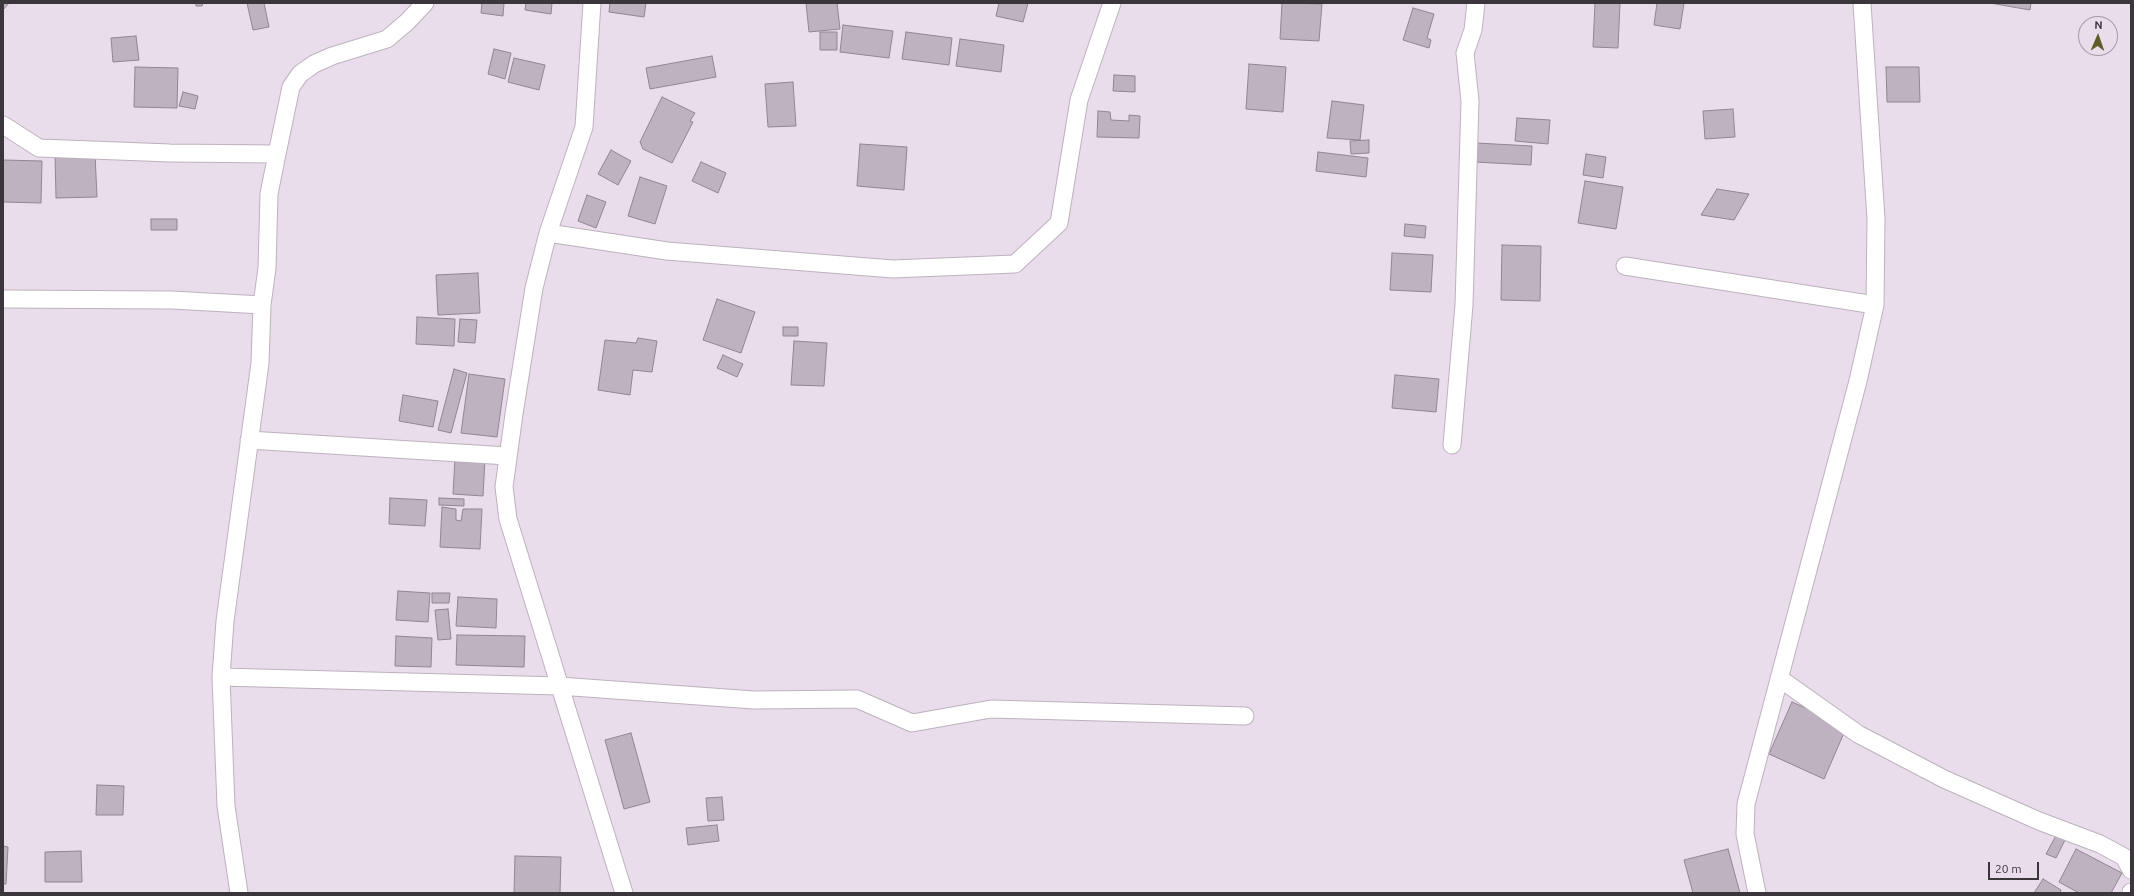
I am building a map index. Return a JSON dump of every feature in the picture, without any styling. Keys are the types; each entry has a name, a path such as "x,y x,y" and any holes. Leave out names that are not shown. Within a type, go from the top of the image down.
{"street":[{"path":"239,893 226,806 221,677 225,621 260,363 262,305 267,268 269,194 291,87 300,74 314,64 332,56 387,38 407,22 425,3"},
{"path":"592,3 584,127 548,233 534,288 504,487 508,519 624,893"},
{"path":"548,233 667,251 892,269 1015,264 1059,223 1079,100 1112,3"},
{"path":"1452,445 1464,304 1470,101 1465,53 1473,30 1476,3"},
{"path":"1757,893 1745,834 1746,804 1778,678 1858,381 1875,305 1876,219 1862,3"},
{"path":"3,125 39,148 170,153 277,154"},
{"path":"1625,266 1875,305"},
{"path":"3,299 172,300 262,305"},
{"path":"249,440 508,456"},
{"path":"221,677 559,686 754,700 857,699 912,723 991,709 1245,716"},
{"path":"1778,678 1858,734 1944,779 2039,821 2100,844 2124,857 2131,870"}],"building":[{"path":"3,3 9,3 3,10"},
{"path":"196,3 203,3 202,6 196,6"},
{"path":"247,3 264,3 269,27 253,30"},
{"path":"482,3 504,3 503,16 481,13"},
{"path":"526,3 552,3 551,14 525,10"},
{"path":"610,3 646,3 644,17 609,12"},
{"path":"806,3 837,3 840,29 809,32"},
{"path":"999,3 1028,3 1023,22 996,16"},
{"path":"1282,3 1322,4 1319,41 1280,39"},
{"path":"1595,3 1620,3 1618,48 1593,47"},
{"path":"1657,3 1684,3 1680,29 1654,25"},
{"path":"1990,3 2031,3 2030,10"},
{"path":"1413,8 1434,14 1427,38 1431,40 1429,48 1403,40"},
{"path":"843,25 893,31 889,58 840,52"},
{"path":"820,32 837,32 837,50 820,50"},
{"path":"906,32 952,38 949,65 902,59"},
{"path":"136,36 139,60 113,62 111,38"},
{"path":"960,39 1004,45 1001,72 956,66"},
{"path":"494,49 511,53 505,79 488,74"},
{"path":"712,56 716,77 650,89 646,68"},
{"path":"514,58 545,65 539,90 508,82"},
{"path":"1249,64 1286,67 1283,112 1246,109"},
{"path":"135,67 178,68 177,108 134,107"},
{"path":"1886,67 1919,67 1920,102 1887,102"},
{"path":"1114,75 1135,76 1135,92 1113,91"},
{"path":"793,82 796,126 768,127 765,84"},
{"path":"183,92 198,96 195,109 179,106"},
{"path":"662,97 695,113 690,121 693,122 672,163 643,149 640,142"},
{"path":"1332,101 1364,105 1360,140 1327,138"},
{"path":"1733,109 1735,137 1705,139 1703,111"},
{"path":"1098,111 1110,112 1111,120 1129,121 1129,115 1140,116 1139,138 1097,137"},
{"path":"1517,118 1550,120 1548,144 1515,141"},
{"path":"1369,140 1369,153 1351,154 1350,141"},
{"path":"1476,143 1532,146 1531,165 1475,162"},
{"path":"860,144 907,147 904,190 857,186"},
{"path":"611,150 631,161 618,185 598,174"},
{"path":"1318,152 1368,158 1366,177 1316,171"},
{"path":"95,154 97,197 56,198 55,155"},
{"path":"1586,154 1606,157 1603,178 1583,175"},
{"path":"3,160 42,161 41,203 3,202"},
{"path":"701,162 726,173 718,193 692,181"},
{"path":"640,177 667,186 655,224 628,216"},
{"path":"1585,181 1623,187 1616,229 1578,223"},
{"path":"1717,189 1749,194 1734,220 1701,215"},
{"path":"587,195 606,202 596,228 578,221"},
{"path":"151,219 177,219 177,230 151,230"},
{"path":"1405,224 1426,226 1425,238 1404,236"},
{"path":"1502,245 1541,246 1540,301 1501,300"},
{"path":"1392,253 1433,255 1431,292 1390,290"},
{"path":"478,273 480,313 438,315 436,275"},
{"path":"717,299 755,312 741,353 703,340"},
{"path":"417,317 455,319 454,346 416,344"},
{"path":"460,319 477,320 475,343 458,342"},
{"path":"783,327 798,327 798,336 783,336"},
{"path":"638,338 657,341 652,372 633,370 630,395 598,390 605,340 636,343"},
{"path":"794,341 827,343 824,386 791,385"},
{"path":"723,355 743,364 737,377 717,368"},
{"path":"454,369 467,373 451,433 438,430"},
{"path":"469,374 505,379 497,437 461,433"},
{"path":"1395,375 1439,379 1436,412 1392,408"},
{"path":"403,395 438,401 433,427 399,421"},
{"path":"455,458 485,459 483,496 453,494"},
{"path":"390,498 427,500 425,526 389,524"},
{"path":"439,498 464,499 464,506 439,505"},
{"path":"442,507 456,509 456,520 461,521 463,509 482,509 480,549 440,547"},
{"path":"398,591 430,593 428,622 396,620"},
{"path":"432,593 450,593 449,603 432,603"},
{"path":"458,597 497,599 496,628 456,626"},
{"path":"448,609 451,639 438,640 435,610"},
{"path":"457,635 525,636 524,667 456,665"},
{"path":"396,636 432,638 431,667 395,666"},
{"path":"1792,702 1847,726 1824,779 1769,754"},
{"path":"631,733 650,802 624,809 605,740"},
{"path":"97,785 124,786 123,815 96,815"},
{"path":"722,797 724,820 708,821 706,798"},
{"path":"717,825 719,841 688,845 686,828"},
{"path":"2058,832 2067,836 2056,858 2046,854"},
{"path":"3,846 8,847 6,884 3,884"},
{"path":"1728,849 1740,893 1693,893 1684,860"},
{"path":"2076,849 2122,873 2111,893 2079,893 2059,882"},
{"path":"81,851 82,882 45,882 45,852"},
{"path":"515,856 561,857 560,893 514,893"},
{"path":"2043,879 2061,890 2060,893 2034,893"}]}
